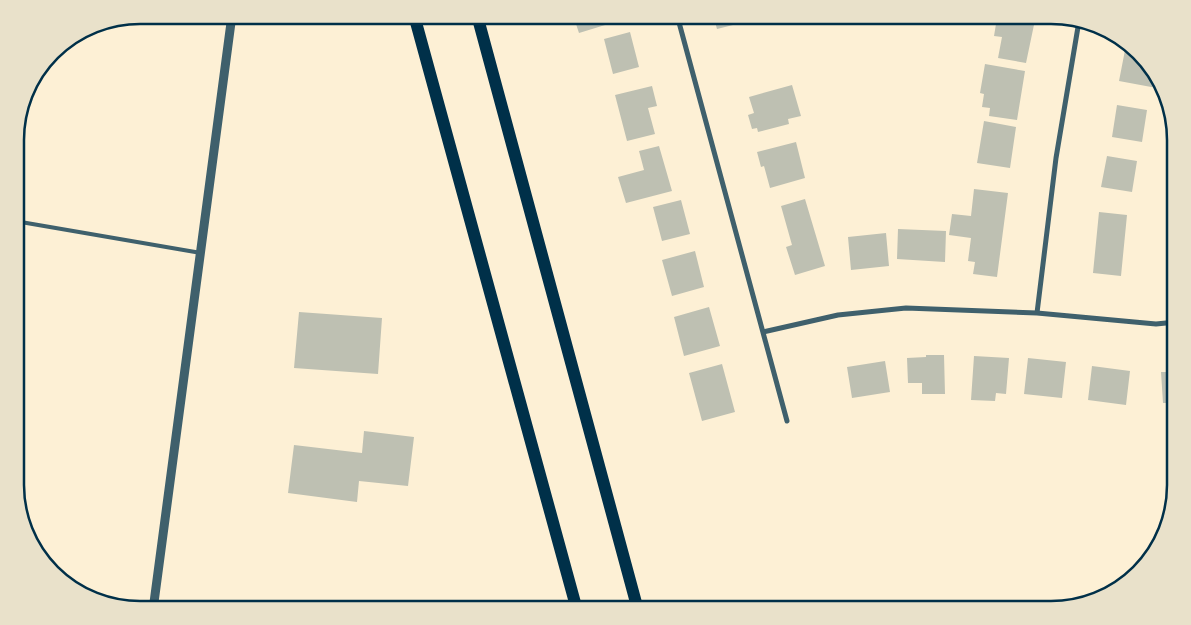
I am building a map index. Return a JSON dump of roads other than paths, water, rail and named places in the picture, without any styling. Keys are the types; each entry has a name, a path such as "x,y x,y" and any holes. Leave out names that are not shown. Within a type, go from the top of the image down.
{"main road":[{"path":"416,24 575,601"},
{"path":"479,24 636,601"}],"street":[{"path":"154,601 231,24"},
{"path":"679,24 787,421"},
{"path":"1037,313 1056,158 1078,27"},
{"path":"763,332 838,315 906,308 1037,313 1156,324 1167,323"}],"lane":[{"path":"24,222 201,253"}]}
